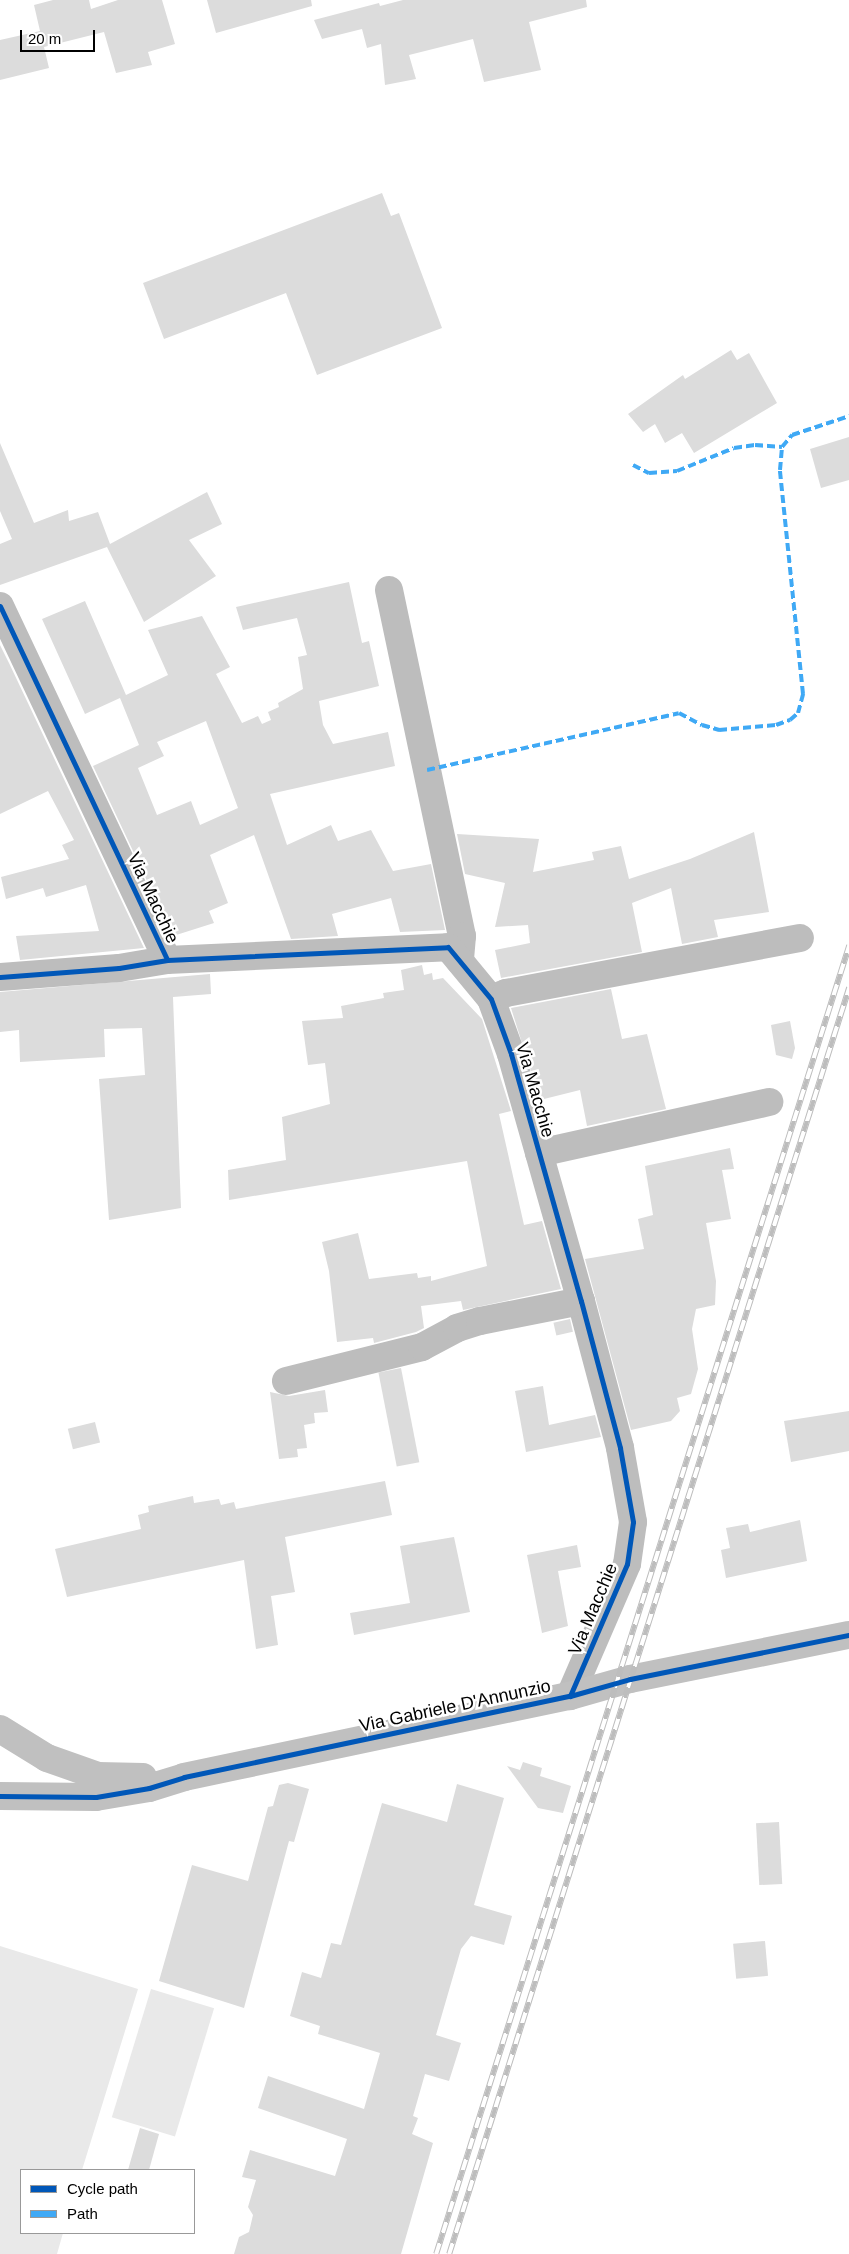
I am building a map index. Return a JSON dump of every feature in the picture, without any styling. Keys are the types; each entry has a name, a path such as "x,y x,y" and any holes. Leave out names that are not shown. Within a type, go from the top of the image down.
{"street":[{"path":"388,590 462,936 460,961"},
{"name":"Via Macchie","path":"0,606 167,960 448,947 491,1000 511,1054 620,1448 633,1522 627,1564 570,1696"},
{"path":"491,1000 506,993 800,938"},
{"path":"0,977 119,968 167,960"},
{"path":"539,1153 769,1102"},
{"path":"286,1381 422,1347 458,1328 480,1321 580,1301"},
{"name":"Via Gabriele D'Annunzio","path":"184,1777 570,1696 630,1679 849,1636"},
{"path":"0,1729 47,1758 98,1776 184,1777"},
{"path":"0,1796 96,1797 149,1788 184,1777"}],"shaded area":[{"path":"0,1946 138,1989 82,2169 20,2169 20,2234 63,2234 57,2254 0,2254"},
{"path":"151,1989 214,2008 175,2136 112,2117"}],"building":[{"path":"53,0 89,0 91,9 118,0 162,0 175,44 148,52 152,65 116,73 104,32 44,47 49,68 0,80 0,40 40,31 34,5"},
{"path":"207,0 311,0 312,6 216,33"},
{"path":"403,0 586,0 587,7 529,22 541,70 484,82 473,39 409,55 416,79 385,85 381,44 367,48 362,29 322,39 314,20 379,3 380,6"},
{"path":"382,193 391,216 399,213 442,328 317,375 286,293 164,339 143,283"},
{"path":"731,350 737,360 749,353 777,403 694,453 682,433 665,443 655,424 643,432 628,414 683,375 685,379"},
{"path":"849,437 849,480 821,488 810,449"},
{"path":"0,443 34,523 68,510 69,521 98,512 110,544 207,492 222,524 189,540 216,576 144,622 107,547 0,585 0,544 12,539 0,511"},
{"path":"349,582 362,643 369,641 379,686 319,701 323,725 333,744 388,732 395,766 270,794 287,845 331,825 338,841 371,830 393,871 431,864 445,930 400,932 391,898 332,914 338,936 291,939 254,835 210,855 228,903 209,911 214,923 173,936 93,766 139,745 120,698 85,714 42,619 85,601 126,695 168,675 148,630 202,616 230,667 216,674 242,723 258,716 262,724 271,720 268,712 279,707 278,703 303,689 298,657 307,655 297,618 243,630 236,607","holes":["206,721 238,808 200,825 191,801 157,815 138,768 164,756 157,742"]},
{"path":"0,645 144,948 20,960 16,936 99,931 86,885 46,897 43,888 6,899 1,877 69,859 62,845 74,840 48,791 0,814"},
{"path":"754,832 769,912 714,920 718,937 682,944 671,888 632,903 642,952 501,978 495,950 530,943 528,925 495,927 505,883 465,874 457,834 539,839 533,872 594,860 592,852 621,846 629,879 690,859"},
{"path":"422,965 424,975 432,973 433,980 443,978 482,1019 511,1111 499,1114 524,1225 542,1221 561,1289 463,1310 461,1301 421,1306 424,1328 416,1332 374,1343 373,1338 337,1342 329,1271 322,1242 358,1233 369,1279 417,1273 418,1278 431,1276 431,1281 487,1266 467,1161 229,1200 228,1170 286,1160 282,1117 330,1104 325,1063 308,1065 302,1021 343,1018 341,1006 384,998 383,993 404,990 401,970"},
{"path":"210,974 211,994 173,997 181,1208 109,1220 99,1079 145,1075 142,1028 104,1029 105,1057 20,1062 19,1030 0,1032 0,992"},
{"path":"611,989 622,1039 647,1034 666,1109 587,1126 580,1090 540,1100 511,1008"},
{"path":"790,1021 795,1048 792,1059 776,1055 771,1025"},
{"path":"730,1148 734,1169 722,1170 731,1219 706,1223 716,1281 715,1305 696,1309 692,1329 698,1369 691,1394 677,1398 680,1411 671,1421 631,1430 585,1259 644,1249 638,1219 653,1215 645,1166"},
{"path":"570,1319 573,1332 556,1335 553,1323"},
{"path":"401,1368 419,1462 397,1467 378,1372"},
{"path":"543,1386 549,1425 595,1415 601,1437 526,1452 515,1391"},
{"path":"325,1390 328,1412 314,1413 315,1423 304,1425 307,1448 297,1449 298,1457 279,1459 270,1392 289,1396"},
{"path":"849,1411 849,1451 791,1462 784,1421"},
{"path":"95,1422 100,1442 73,1449 68,1429"},
{"path":"385,1481 392,1515 285,1537 295,1592 271,1596 278,1645 256,1649 244,1560 67,1597 55,1549 141,1529 138,1515 149,1512 148,1506 193,1496 194,1503 219,1499 221,1505 234,1502 236,1509"},
{"path":"800,1520 807,1561 726,1578 721,1550 730,1548 726,1528 748,1524 750,1532"},
{"path":"454,1537 470,1612 354,1635 350,1613 410,1603 400,1546"},
{"path":"577,1545 581,1567 558,1571 568,1626 542,1633 527,1555"},
{"path":"523,1762 542,1768 540,1776 571,1786 563,1813 538,1808 507,1766 520,1770"},
{"path":"288,1783 309,1789 294,1842 289,1841 244,2008 159,1981 192,1865 248,1881 268,1807 273,1806 279,1785"},
{"path":"457,1784 504,1798 474,1905 512,1916 504,1945 471,1936 461,1949 436,2035 461,2043 449,2081 425,2074 413,2116 418,2118 412,2134 433,2143 401,2254 234,2254 239,2237 249,2232 253,2215 248,2207 256,2180 242,2177 250,2150 335,2176 347,2139 258,2108 268,2076 364,2109 380,2053 318,2034 320,2026 290,2016 302,1972 321,1978 331,1943 341,1945 382,1803 447,1822"},
{"path":"779,1822 782,1884 759,1885 756,1823"},
{"path":"765,1941 768,1976 736,1979 733,1944"},
{"path":"140,2128 159,2134 149,2169 128,2169"}],"railway":[{"path":"436,2254 849,946"},
{"path":"449,2254 849,988"}],"marked path":[{"path":"427,770 679,713 702,725 719,730 776,725 790,720 798,713 803,694 780,470 782,447 792,435 849,416"},
{"path":"633,465 649,473 677,471 734,448 755,445 782,447"}],"cycle path":[{"path":"0,606 167,960"},
{"path":"0,977 119,968 167,960 448,947 491,999 511,1054 581,1301 620,1448 633,1522 627,1564 570,1696"},
{"path":"0,1796 96,1797 149,1788 184,1777 570,1696 630,1679 849,1635"}]}
